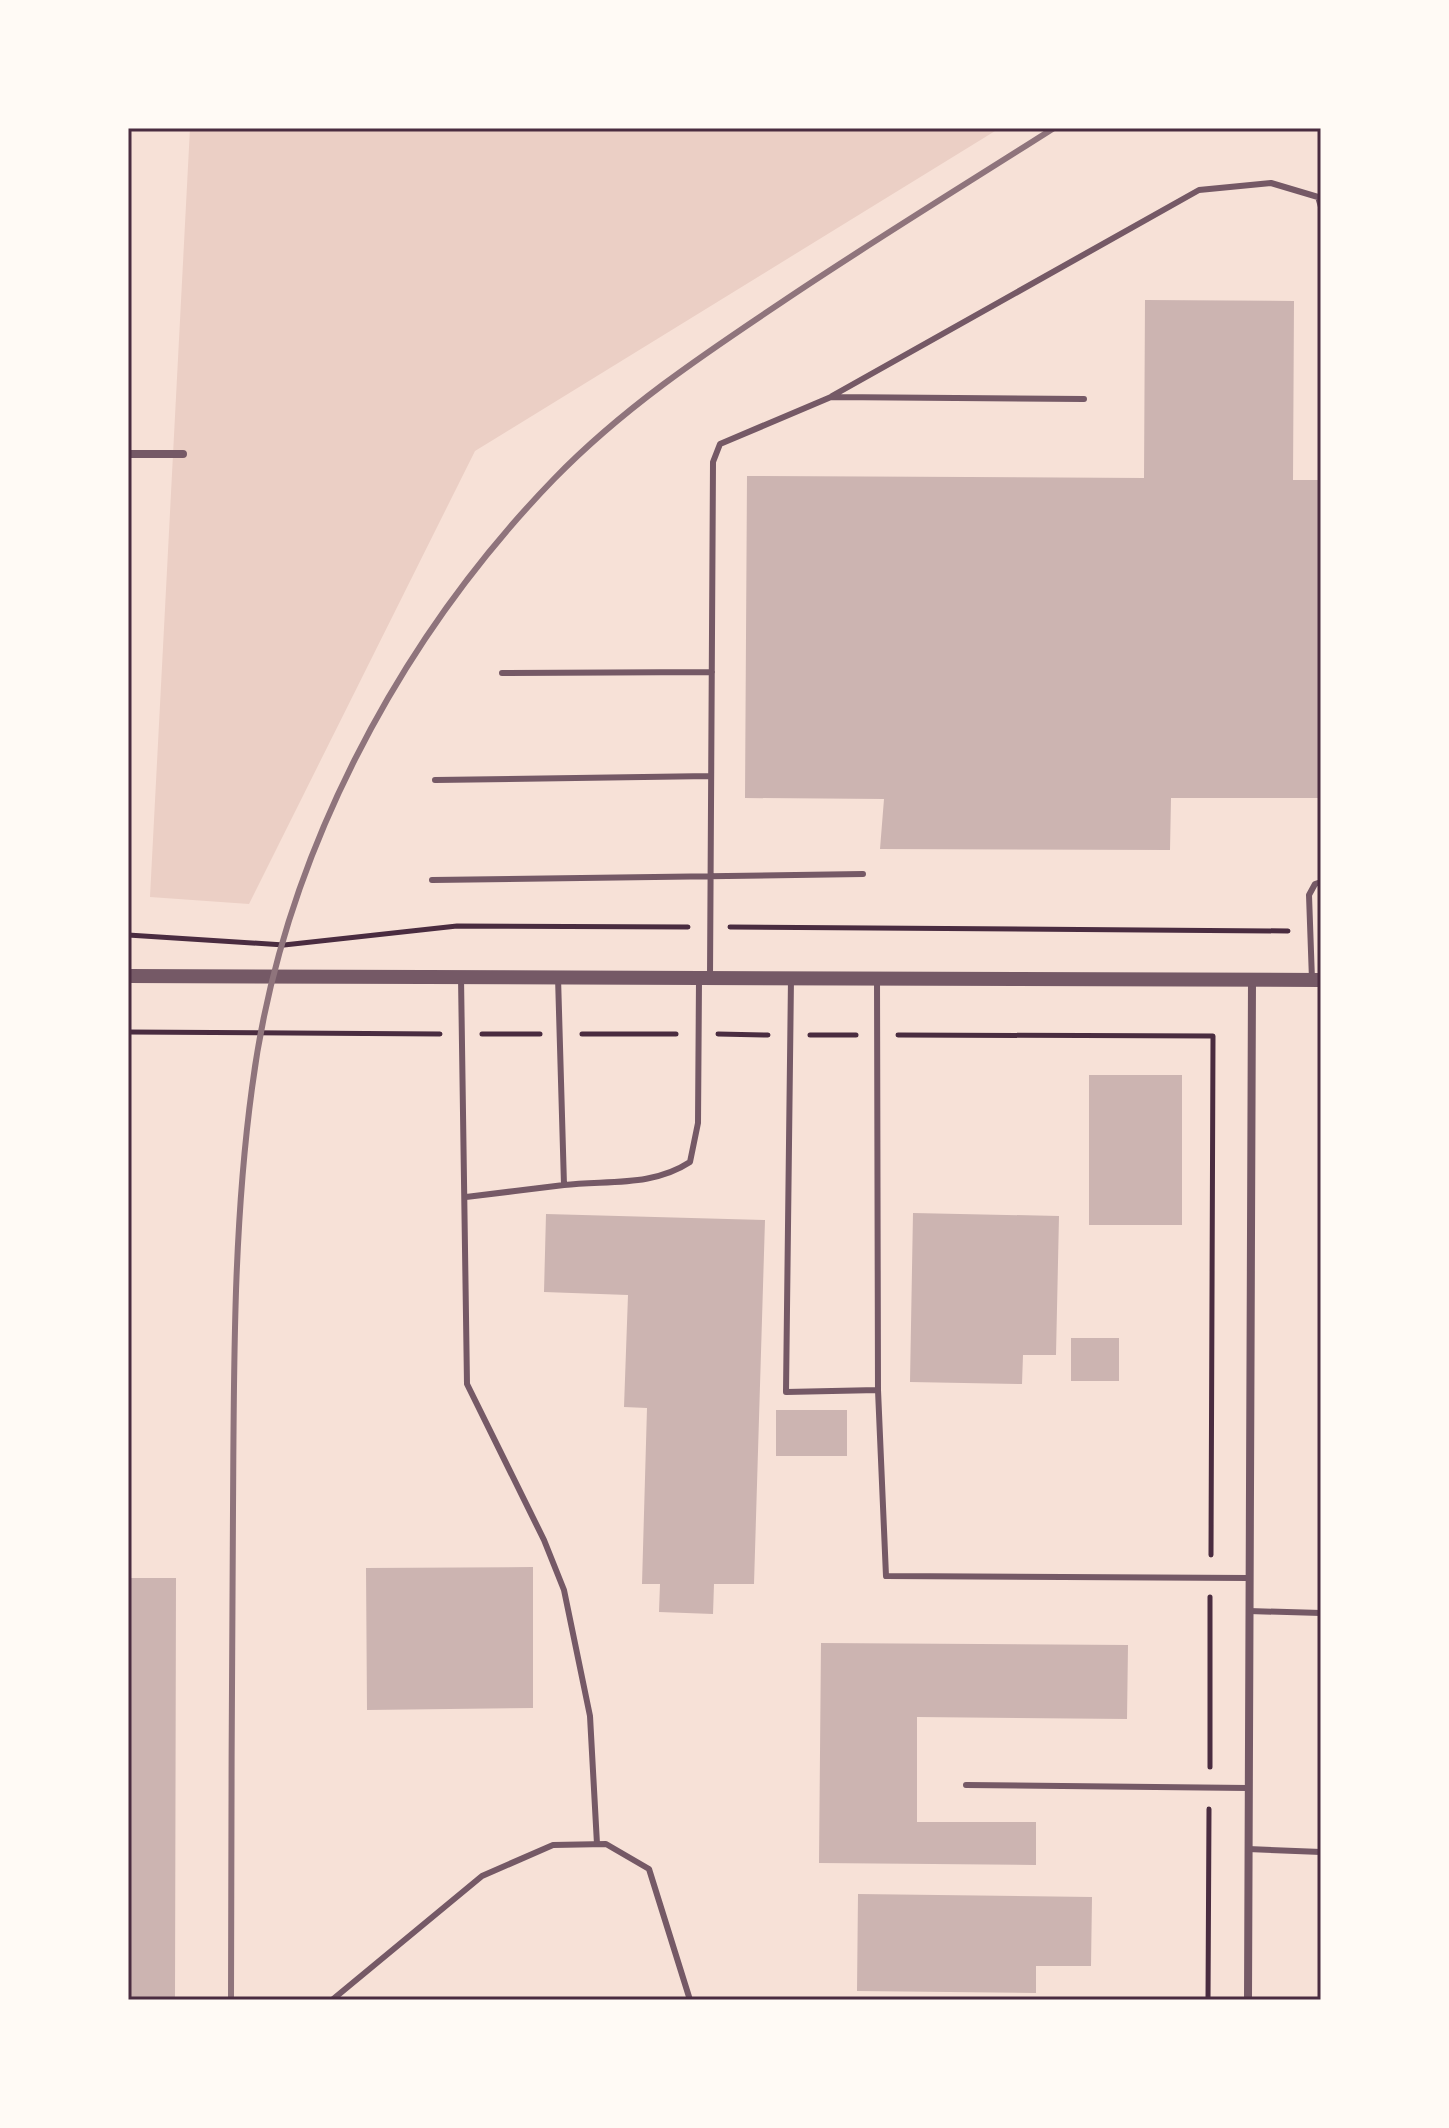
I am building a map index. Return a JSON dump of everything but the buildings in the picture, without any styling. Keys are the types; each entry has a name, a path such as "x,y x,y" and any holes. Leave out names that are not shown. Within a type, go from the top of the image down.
{"street":[{"path":"128,454 183,454"},
{"path":"128,976 1316,980"},
{"path":"1248,2000 1252,980"}],"lane":[{"path":"466,1197 564,1185 643,1180 672,1174 690,1162 698,1123 699,1034 711,927 713,462 720,444 831,397 1199,190 1271,183 1318,197 1321,207"},
{"path":"831,397 1084,399"},
{"path":"502,673 712,672"},
{"path":"435,780 711,776"},
{"path":"432,880 863,874"},
{"path":"1316,980 1309,895 1315,884 1321,882"},
{"path":"461,977 467,1384 544,1540 564,1590 590,1716 597,1844"},
{"path":"558,977 564,1185"},
{"path":"791,978 786,1392 878,1390"},
{"path":"877,978 878,1390 886,1576 1249,1578"},
{"path":"1249,1611 1321,1613"},
{"path":"966,1785 1248,1788"},
{"path":"332,2000 482,1876 553,1845 597,1844 606,1844 649,1869 690,2000"},
{"path":"1248,1849 1321,1852"}],"path":[{"path":"128,935 284,945 457,926 1310,931"},
{"path":"128,1032 1213,1036 1208,2000"}],"shaded area":[{"path":"190,128 1000,128 475,451 249,904 150,897"}],"railway":[{"path":"231,2000 234,1404 241,1193 252,1088 267,1004 289,920 319,839 355,760 397,684 444,611 497,543 554,479 607,429 663,384 849,258 1054,128"}]}
